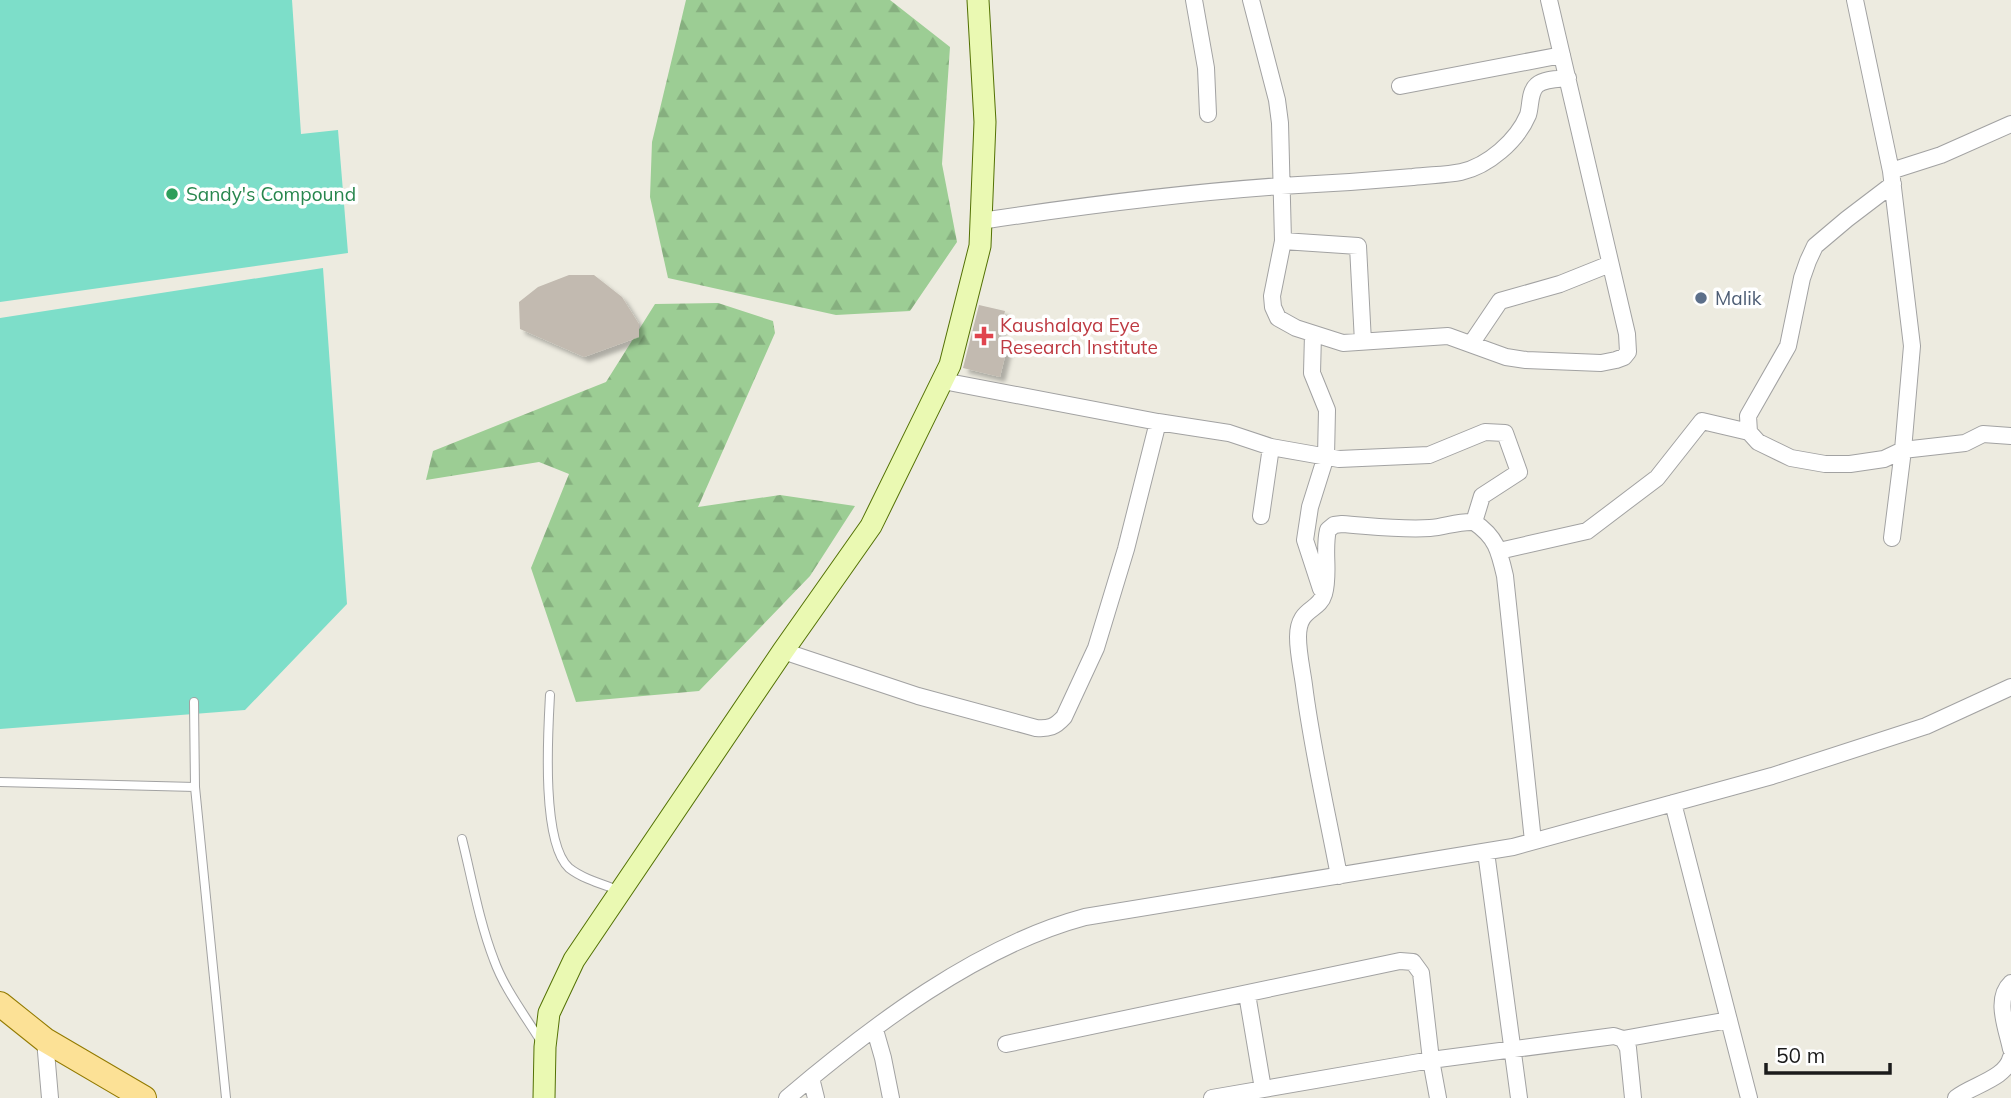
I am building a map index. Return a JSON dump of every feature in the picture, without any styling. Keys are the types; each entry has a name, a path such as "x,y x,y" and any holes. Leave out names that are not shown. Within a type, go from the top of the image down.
{"main road":[{"path":"544,1098 548,1013 574,960 783,651 872,526 950,365 980,246 985,122 978,0"},
{"path":"0,1004 45,1040 144,1098"}],"street":[{"path":"1194,0 1206,68 1208,114"},
{"path":"1251,0 1277,100 1280,123 1283,241 1272,296 1278,318 1296,328 1343,343 1448,336 1506,357 1601,363 1623,357 1628,352 1627,334 1549,0"},
{"path":"1856,0 1892,178 1912,346 1892,538"},
{"path":"1400,86 1562,55"},
{"path":"981,221 1194,194 1343,184 1460,172 1479,166 1519,130 1528,114 1533,90 1538,84 1568,78"},
{"path":"1749,432 1748,416 1788,346 1802,278 1815,246 1892,178 2011,124"},
{"path":"1283,241 1358,246 1363,342"},
{"path":"1471,344 1500,302 1560,284 1610,264"},
{"path":"1313,334 1312,373 1328,411 1326,456 1310,507 1305,540 1324,597"},
{"path":"943,381 1229,433 1271,447 1339,459 1429,455 1485,432 1505,433 1519,472 1482,496 1474,522"},
{"path":"1499,551 1587,531 1657,478 1702,421 1749,432 1758,442 1791,458 1825,464 1850,464 1884,459 1903,450 1965,443 1983,434 2011,436"},
{"path":"783,651 918,696 1036,729 1055,726 1064,717 1096,648 1126,549 1158,422"},
{"path":"1261,516 1271,447"},
{"path":"1339,876 1307,710 1298,636 1301,620 1306,612 1324,597 1326,541 1328,530 1334,525 1413,528 1474,522 1492,537 1506,576 1533,841"},
{"path":"787,1098 942,982 1052,926 1085,917 1486,852 1533,841 1772,776 1926,726 2011,687"},
{"path":"1673,803 1749,1098"},
{"path":"1486,852 1519,1098"},
{"path":"1006,1044 1400,961 1413,962 1420,972 1438,1098"},
{"path":"2011,983 2003,992 2002,1004 2011,1049"},
{"path":"1247,994 1263,1089"},
{"path":"1212,1098 1431,1060 1513,1051 1614,1035 1623,1039 1729,1020"},
{"path":"875,1030 891,1098"},
{"path":"1623,1039 1628,1048 1633,1098"},
{"path":"45,1040 50,1098"},
{"path":"1956,1098 2004,1070 2010,1063 2011,1056"},
{"path":"811,1078 816,1098"}],"lane":[{"path":"550,695 547,751 549,786 554,834 561,857 568,867 581,876 621,890"},
{"path":"194,702 195,787 226,1098"},
{"path":"0,782 195,787"},
{"path":"462,839 494,961 545,1047"}],"green space":[{"path":"686,0 890,0 950,47 942,164 957,242 910,311 836,315 668,278 650,197 652,142"},
{"path":"718,303 773,321 775,333 698,507 780,495 855,506 810,576 699,691 576,702 531,568 569,474 539,462 426,480 433,451 606,382 655,304"}],"shaded area":[{"name":"Sandy's Compound","path":"0,0 292,0 301,134 338,130 348,253 0,302"},
{"path":"323,268 347,604 245,710 0,729 0,318"}],"building":[{"path":"569,275 594,275 622,297 639,324 639,337 584,357 520,329 519,302 538,287"},
{"path":"979,305 1005,311 999,337 1009,340 1000,377 963,368"}],"place":[{"name":"Sandy's Compound","path":"172,194"},
{"name":"Malik","path":"1701,298"},
{"name":"Kaushalaya Eye Research Institute","path":"984,336"}]}
